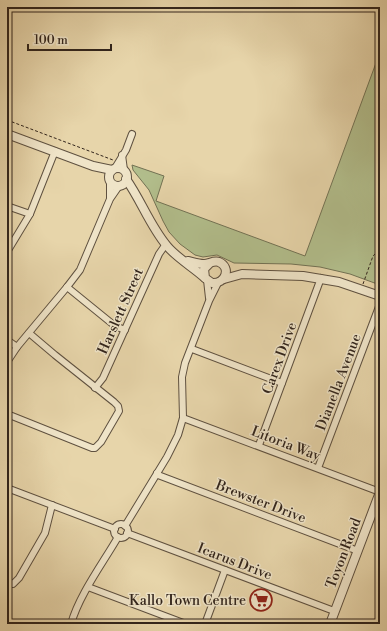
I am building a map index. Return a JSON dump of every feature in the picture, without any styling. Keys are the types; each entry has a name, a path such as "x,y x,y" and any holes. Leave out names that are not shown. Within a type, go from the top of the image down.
{"street":[{"path":"7,134 93,166 115,167 124,170"},
{"path":"110,199 111,190 109,173 115,167 126,150 132,134"},
{"path":"7,252 30,214 55,151"},
{"path":"7,362 80,270 110,199 122,183 126,174 122,155"},
{"path":"93,166 114,185 122,183"},
{"path":"122,183 138,197 159,235 173,252 212,283 242,274 287,274 321,278 346,284 380,296"},
{"path":"7,206 30,214"},
{"name":"Harslett Street","path":"95,388 103,378 159,254 166,244"},
{"path":"183,260 204,264 219,262 224,267 242,274"},
{"path":"209,302 210,293 204,269 210,263"},
{"path":"125,526 174,445 183,418 182,377 185,364 209,302 226,273 224,267"},
{"name":"Carex Drive","path":"259,446 321,278"},
{"path":"67,287 115,326 125,330"},
{"name":"Dianella Avenue","path":"318,468 380,304"},
{"path":"7,414 88,447 96,448 119,411 118,406 114,402 29,333"},
{"path":"7,340 17,348"},
{"path":"192,349 282,383"},
{"name":"Litoria Way","path":"183,418 380,492"},
{"name":"Brewster Drive","path":"157,473 158,475 358,551"},
{"path":"7,488 115,529"},
{"name":"Toyon Road","path":"330,624 380,492"},
{"path":"7,583 12,584 19,578 45,534 52,505"},
{"path":"115,529 119,525 125,526"},
{"path":"118,537 124,537 127,533 125,526"},
{"path":"115,529 115,533 118,537"},
{"name":"Icarus Drive","path":"127,533 334,611"},
{"path":"71,624 74,614 88,587 118,537"},
{"path":"205,624 225,570"},
{"path":"88,587 186,624"}],"path":[{"path":"7,120 115,167"},
{"path":"361,290 373,256 380,249"},
{"path":"374,624 380,608"}],"green space":[{"path":"380,52 380,285 350,274 320,267 291,264 234,263 217,255 203,257 195,255 180,244 169,232 149,190 133,170 132,165 164,176 156,201 305,256"}],"place":[{"name":"Kallo Town Centre","path":"261,600"}]}
